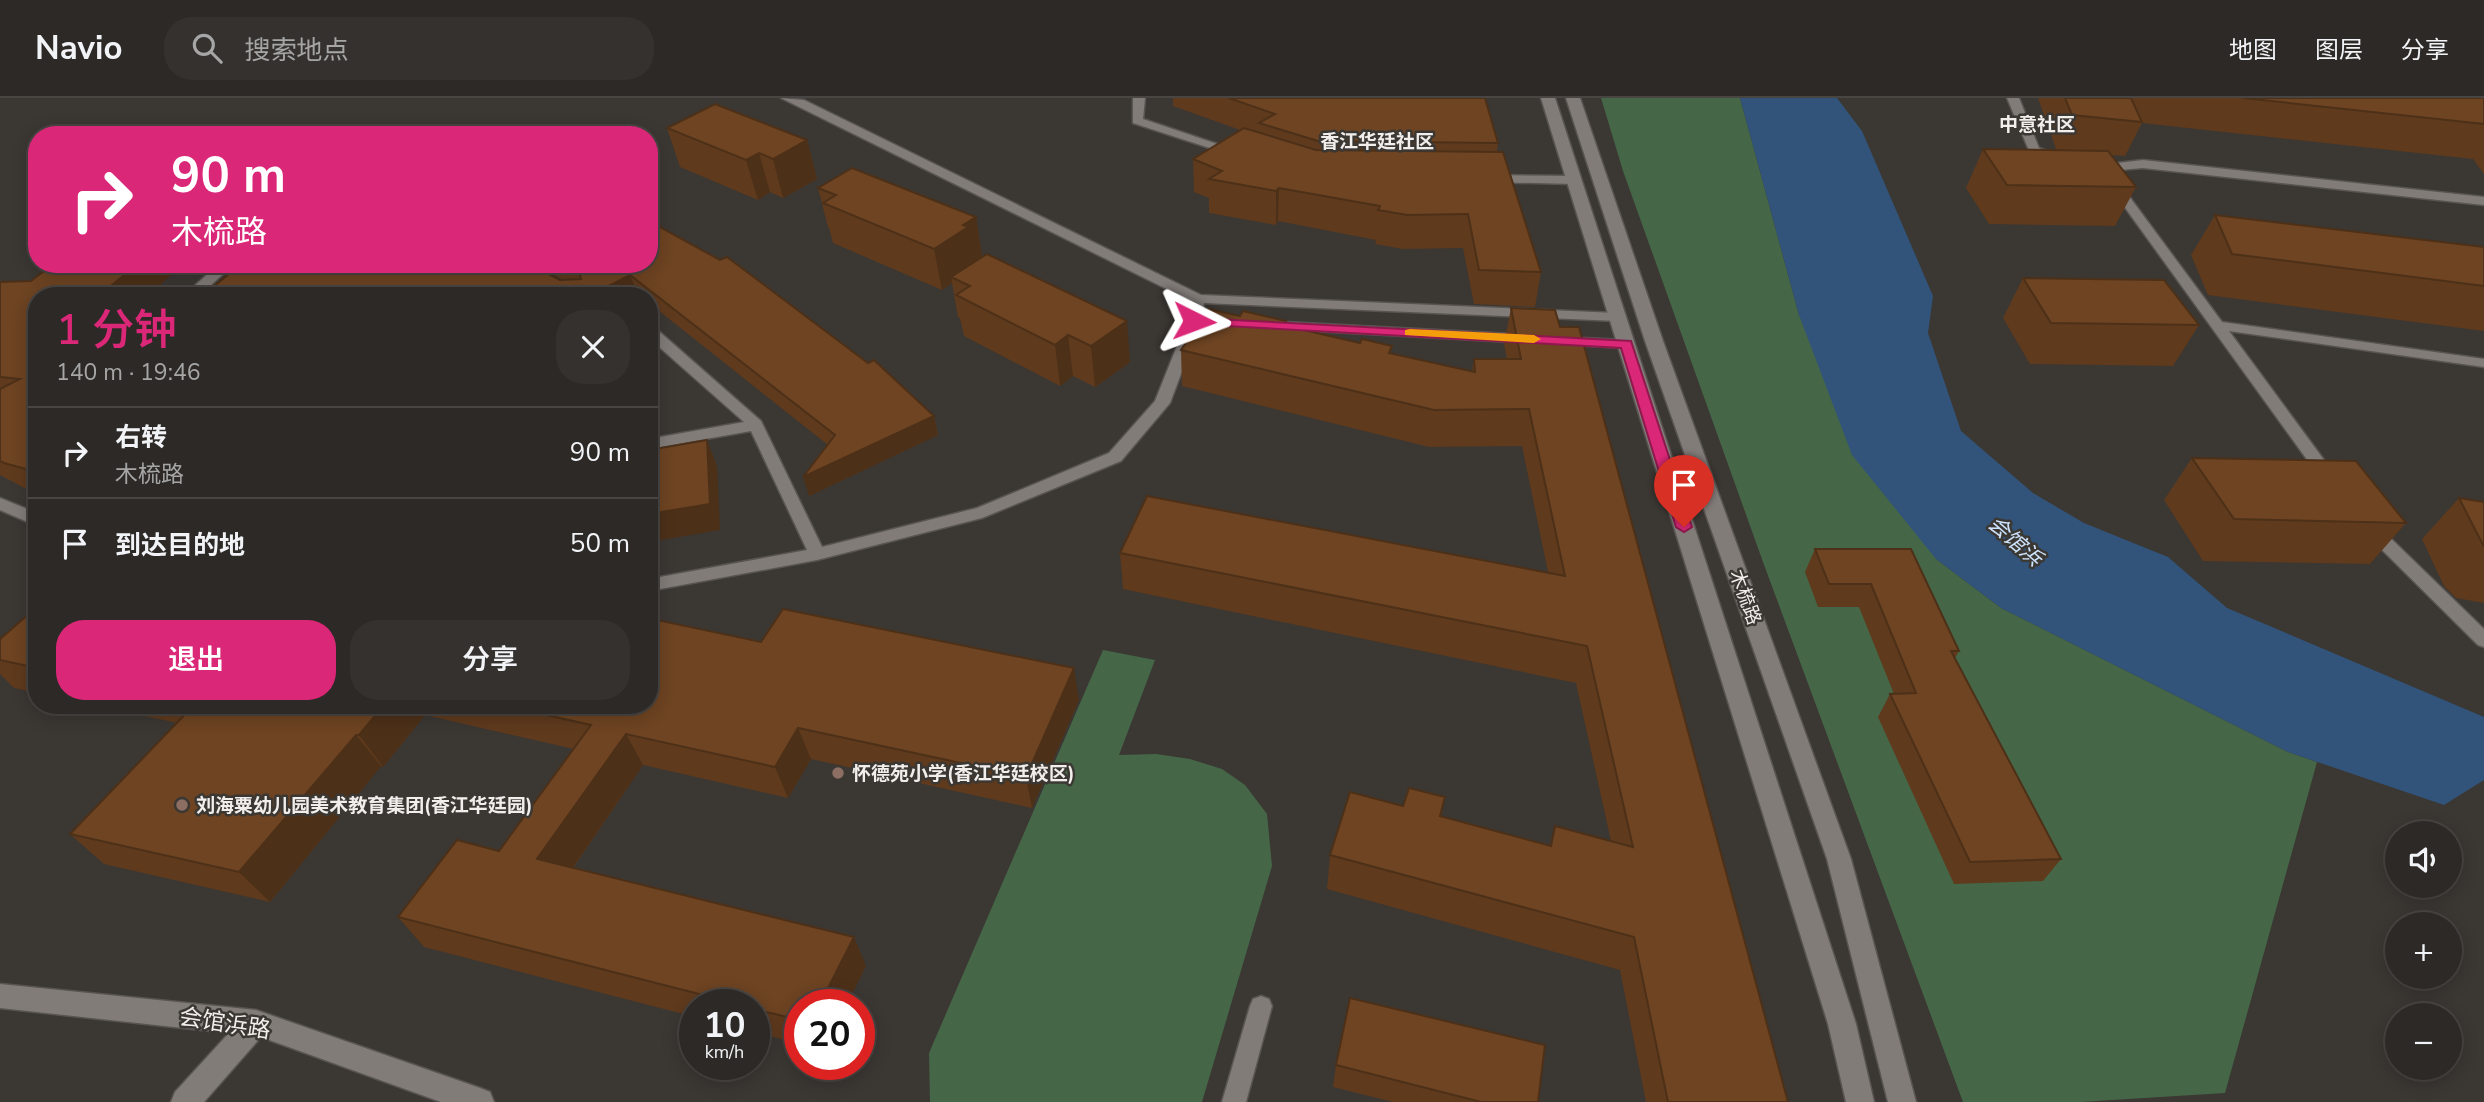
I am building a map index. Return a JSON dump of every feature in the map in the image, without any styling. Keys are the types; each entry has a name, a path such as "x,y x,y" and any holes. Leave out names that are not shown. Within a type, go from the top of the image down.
{"street":[{"name":"木梳路","path":"1548,98 1842,1024 1860,1102"},
{"name":"木梳路","path":"1573,98 1654,341 1839,859 1902,1102"},
{"name":"会馆浜路","path":"0,996 256,1023 480,1102"},
{"path":"185,1102 256,1023"}],"lane":[{"path":"787,98 800,102 1198,299 1617,317"},
{"path":"1139,98 1137,121 1251,157"},
{"path":"2013,98 2034,150 2067,163"},
{"path":"2340,493 2113,184 2113,167 2143,164 2484,201"},
{"path":"1479,179 1574,180"},
{"path":"200,287 217,273"},
{"path":"658,583 817,554 982,512 1115,457 1162,403 1201,322 1198,299"},
{"path":"1250,324 1626,344"},
{"path":"2216,325 2484,363"},
{"path":"658,338 756,425 817,554"},
{"path":"658,442 756,425"},
{"path":"0,504 28,516"},
{"path":"2356,514 2484,640"},
{"path":"1234,1102 1261,1006"}],"green space":[{"path":"1601,98 1740,98 1799,315 1936,559 2001,608 2288,752 2317,762 2225,1093 2080,1102 1963,1102 1763,562 1623,171"},
{"path":"1103,650 1155,660 1119,755 1156,754 1190,759 1222,769 1245,785 1267,814 1272,866 1202,1102 930,1102 929,1053"}],"water":[{"name":"会馆浜","path":"1740,98 1837,98 1862,131 1933,296 1928,333 1961,431 2033,493 2084,523 2168,557 2227,608 2484,717 2484,780 2444,805 2288,752 2001,608 1936,559 1852,455 1799,315"}],"building":[{"path":"1229,98 1485,98 1498,143 1318,141 1259,123 1275,114"},
{"path":"2065,98 2131,98 2142,122 2072,115"},
{"path":"2243,98 2484,98 2484,124"},
{"path":"715,104 807,140 773,159 759,153 746,160 667,128"},
{"path":"1244,128 1316,150 1503,152 1541,272 1479,270 1468,214 1407,215 1378,210 1380,206 1209,179 1222,171 1193,159"},
{"path":"1983,149 2108,151 2136,187 2007,185"},
{"path":"852,168 976,217 963,225 968,227 934,249 823,203 836,195 818,188"},
{"path":"2215,215 2484,247 2484,286 2232,254"},
{"path":"658,226 720,260 727,257 868,363 874,360 934,416 803,477 835,435 658,297 658,287 645,287 630,275 607,287 213,287 230,273 546,273 560,280 581,279 576,273 658,273"},
{"path":"987,254 1127,321 1091,346 1068,335 1055,345 956,295 970,286 951,277"},
{"path":"41,273 126,273 110,287 28,287 28,470 0,461 0,389 20,379 0,377 0,282 31,281"},
{"path":"2023,278 2164,280 2199,325 2051,323"},
{"path":"1511,308 1555,310 1560,327 1579,327 1788,1102 1668,1102 1634,937 1330,855 1350,792 1403,806 1409,788 1445,797 1440,816 1551,846 1555,826 1633,847 1587,646 1120,553 1147,496 1565,576 1529,409 1434,410 1181,350 1209,309 1240,316 1243,311 1286,321 1283,325 1360,343 1362,339 1392,346 1389,353 1475,372 1474,359 1521,359"},
{"path":"707,440 710,504 658,513 658,448"},
{"path":"2192,458 2356,461 2406,523 2234,519"},
{"path":"2459,498 2484,502 2484,546 2483,545"},
{"path":"1815,549 1911,549 1959,651 1951,651 2061,859 1970,862 1890,694 1916,693 1871,584 1829,584"},
{"path":"783,609 1074,668 1026,777 798,728 775,767 626,734 537,859 854,937 828,989 784,989 784,1016 770,1013 770,989 679,989 398,917 457,840 499,851 591,725 542,714 658,714 658,620 761,642"},
{"path":"28,615 28,666 0,660 0,639"},
{"path":"185,714 376,714 239,872 70,834"},
{"path":"1350,998 1545,1045 1538,1102 1481,1102 1336,1065"}],"slow traffic":[{"path":"1410,333 1534,339"}],"place":[{"name":"怀德苑小学(香江华廷校区)","path":"838,773"},
{"name":"刘海粟幼儿园美术教育集团(香江华廷园)","path":"182,805"}],"district":[{"name":"中意社区","path":"2037,124"},
{"name":"香江华廷社区","path":"1377,141"}],"route":[{"path":"1194,321 1626,344 1684,527"}]}
